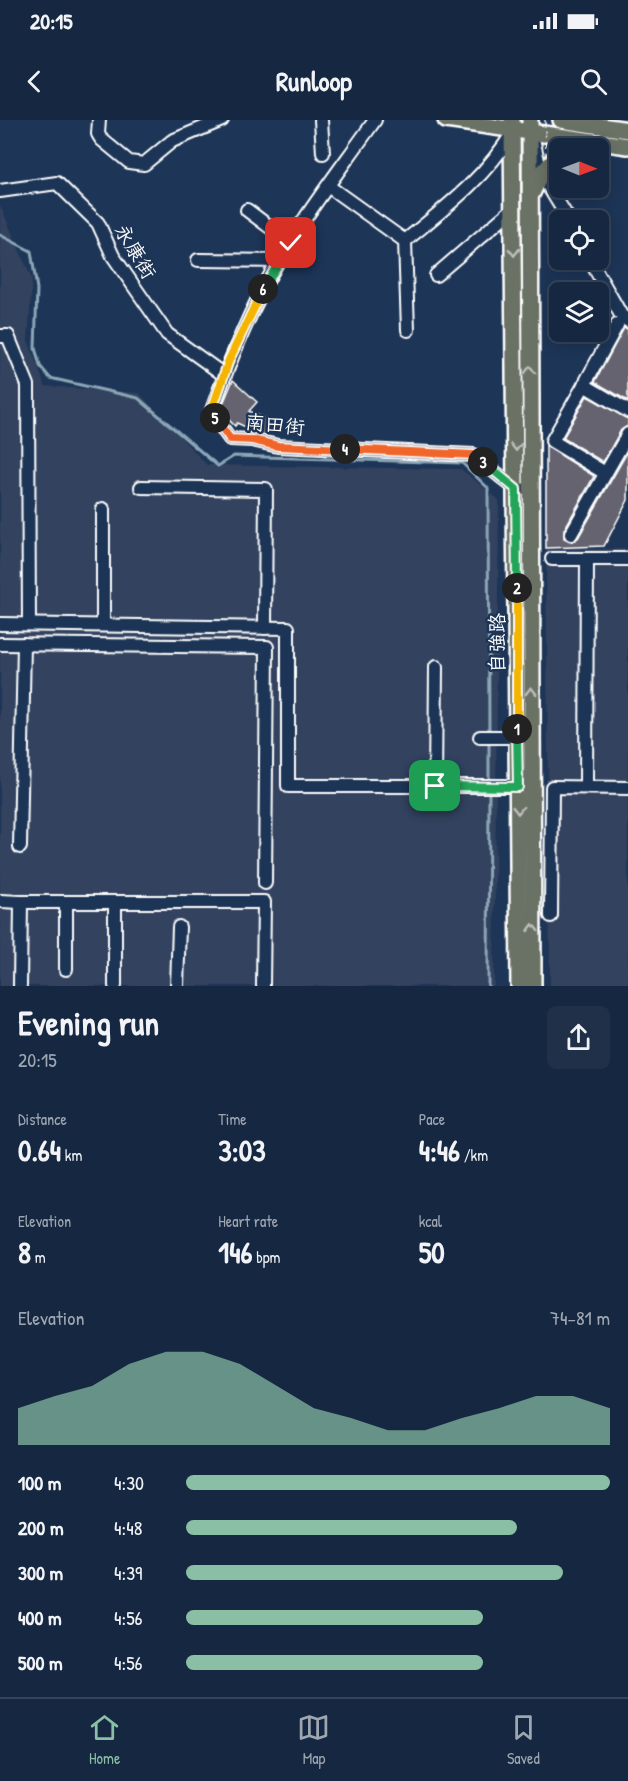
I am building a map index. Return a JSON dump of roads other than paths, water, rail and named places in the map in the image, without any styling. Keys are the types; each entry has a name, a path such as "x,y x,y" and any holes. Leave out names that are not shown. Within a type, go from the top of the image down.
{"main road":[{"path":"446,120 530,127 578,138"},
{"path":"561,120 628,130"},
{"name":"自強路","path":"513,125 513,208 523,489"},
{"name":"自強路","path":"530,127 517,737 525,787 533,986"},
{"path":"609,143 628,146"},
{"path":"529,198 549,161"},
{"name":"自強路","path":"519,986 525,787"}],"street":[{"path":"99,120 98,134 101,139 129,162 144,164 172,141 222,120"},
{"path":"321,120 323,153"},
{"name":"南田街","path":"375,120 328,186 264,286 224,375 211,413 230,439 252,440 278,446 474,455 523,489"},
{"path":"405,241 458,197 496,160 513,125"},
{"path":"530,127 541,174 564,210"},
{"name":"永康街","path":"0,191 57,183 98,224 112,256 167,334 224,375"},
{"path":"328,186 405,241"},
{"path":"436,275 513,208"},
{"path":"247,210 291,243"},
{"path":"405,241 408,330"},
{"path":"198,260 279,261"},
{"path":"596,270 623,323 552,441 605,473"},
{"path":"0,336 8,336 28,385 29,624"},
{"path":"584,385 628,411"},
{"path":"571,534 628,434"},
{"path":"141,487 266,489 265,628"},
{"path":"103,509 103,625"},
{"path":"552,559 628,559"},
{"path":"586,787 587,559"},
{"path":"0,624 288,628 288,786 525,787"},
{"path":"0,644 267,647 265,883"},
{"path":"20,846 24,644"},
{"path":"435,786 436,668"},
{"path":"480,736 517,737"},
{"path":"552,916 552,787 628,788"},
{"path":"0,901 264,902 263,986"},
{"path":"20,986 21,902"},
{"path":"66,902 66,969"},
{"path":"115,902 115,986"},
{"path":"177,986 179,927"}],"waterway":[{"path":"0,235 31,251 37,289 35,348 40,366 50,378 138,398 218,466 234,456 462,463 488,488 489,732"},
{"path":"489,739 489,783"},
{"path":"488,986 489,790"}]}
